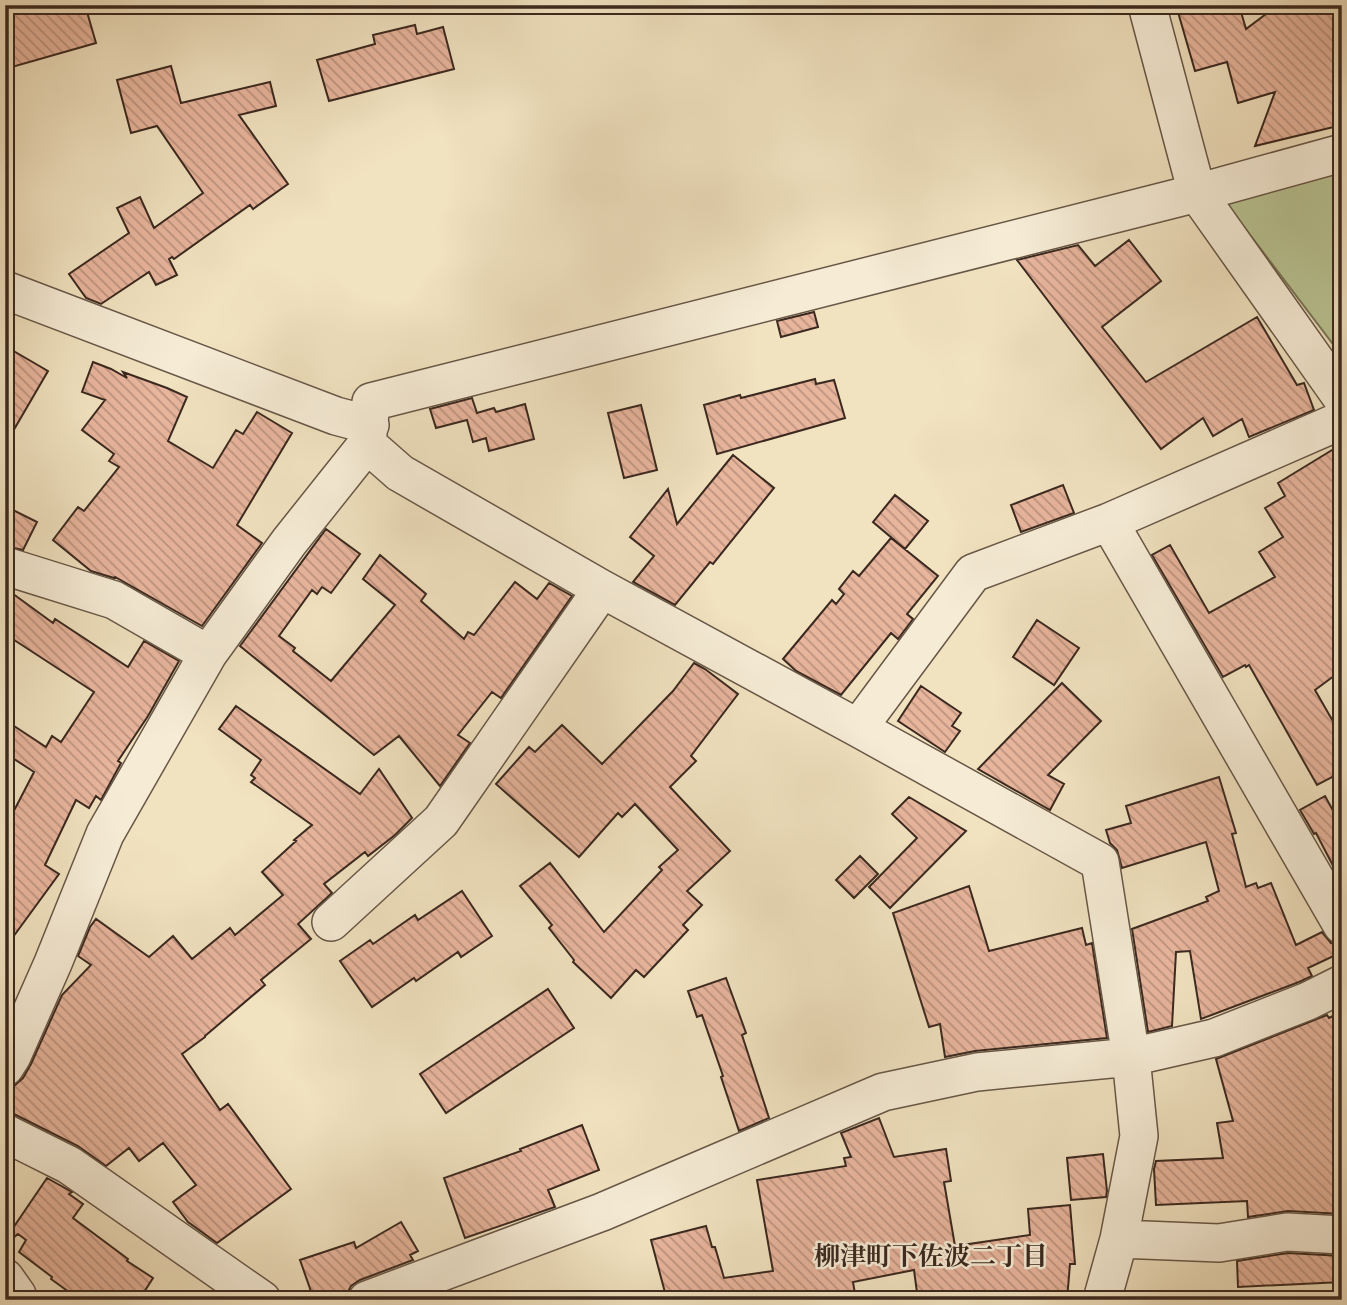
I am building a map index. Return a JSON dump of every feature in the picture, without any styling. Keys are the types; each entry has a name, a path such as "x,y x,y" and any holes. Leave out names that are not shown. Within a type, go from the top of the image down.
{"street":[{"path":"1147,5 1197,193 1342,398"},
{"path":"5,1067 53,963 104,834 208,654 369,434 371,402 1197,193 1342,153"},
{"path":"5,290 336,416 369,434 400,472 602,589 1100,862 1131,1057 1139,1136 1119,1239 1102,1300"},
{"path":"858,728 973,573 1109,522 1342,420"},
{"path":"1109,522 1342,925"},
{"path":"5,566 114,600 208,654"},
{"path":"331,922 441,821 602,589"},
{"path":"367,1300 602,1212 883,1092 977,1072 1131,1057 1214,1038 1308,1001 1342,984"},
{"path":"5,1133 69,1165 262,1300"},
{"path":"1119,1239 1219,1243 1287,1233 1342,1236"},
{"path":"5,1278 17,1295 16,1300"}],"green space":[{"path":"1342,170 1342,356 1225,202"}],"building":[{"path":"21,5 85,5 96,43 5,69 5,9"},
{"path":"1176,5 1239,5 1246,29 1278,5 1342,5 1342,125 1255,146 1275,92 1238,103 1227,62 1195,71"},
{"path":"415,25 417,34 443,27 454,69 329,101 317,60 375,44 373,35"},
{"path":"171,66 181,103 270,82 276,106 239,115 288,184 253,209 250,205 174,259 169,259 177,275 156,285 149,272 101,304 86,298 69,274 129,233 117,208 140,197 154,228 203,193 157,126 131,133 117,80"},
{"path":"1129,240 1161,281 1102,327 1146,382 1257,317 1297,385 1304,383 1314,410 1249,437 1242,419 1213,436 1203,418 1161,449 1017,260 1078,245 1095,266"},
{"path":"814,312 818,327 781,337 777,321"},
{"path":"5,346 48,371 5,445"},
{"path":"93,362 127,378 123,372 187,397 168,441 213,468 236,430 243,434 257,412 292,433 237,525 262,543 202,626 115,577 91,571 53,540 78,507 84,511 119,467 109,461 114,454 82,430 105,400 82,392"},
{"path":"815,379 816,384 834,380 845,418 717,454 704,405"},
{"path":"472,398 477,413 494,408 496,412 525,404 534,439 489,451 486,438 473,442 467,420 436,428 430,409"},
{"path":"641,405 657,470 624,478 608,413"},
{"path":"1342,444 1342,670 1315,690 1342,737 1342,772 1317,785 1249,665 1223,677 1152,555 1170,545 1209,613 1275,577 1259,552 1283,537 1265,508 1285,496 1278,483"},
{"path":"733,455 774,488 713,564 710,562 675,605 633,582 654,556 630,537 668,489 677,524"},
{"path":"1063,485 1074,513 1021,532 1011,505"},
{"path":"895,495 928,521 905,549 873,522"},
{"path":"5,506 37,522 23,550 5,546"},
{"path":"326,529 360,554 331,593 322,587 317,594 312,590 279,636 295,648 293,651 331,681 395,605 363,579 380,555 426,594 421,601 464,639 468,632 474,635 515,582 537,599 549,583 572,596 501,698 492,692 458,735 470,743 440,786 399,736 374,755 240,646"},
{"path":"891,538 938,576 907,614 913,619 898,639 891,633 841,695 796,671 783,659 832,600 836,604 844,594 839,589 853,571 859,576"},
{"path":"5,588 53,623 55,619 128,667 144,641 179,661 148,716 118,761 121,763 101,800 96,796 89,808 76,800 45,865 59,874 5,948 5,828 34,772 5,753 5,720 46,747 52,736 61,742 94,692 5,634"},
{"path":"1037,620 1079,648 1054,685 1013,657"},
{"path":"694,663 738,694 691,756 696,761 670,787 730,851 687,891 702,905 683,925 688,930 644,977 636,970 611,998 573,962 549,928 552,925 520,886 550,863 604,932 662,870 659,867 678,850 635,804 622,817 618,813 579,857 496,784 529,747 535,752 562,725 602,764 673,691"},
{"path":"1062,683 1101,721 1048,775 1064,784 1050,810 978,769"},
{"path":"921,686 961,713 952,726 960,731 945,752 898,721"},
{"path":"236,706 360,794 379,769 412,818 368,856 365,852 324,884 332,893 298,924 311,939 261,980 265,985 182,1054 220,1110 228,1104 291,1189 217,1243 188,1222 173,1202 196,1185 163,1143 139,1161 129,1148 106,1166 78,1146 5,1112 5,1088 15,1085 23,1078 62,995 91,965 78,956 96,919 149,957 173,936 192,959 230,928 235,935 283,895 262,872 312,825 251,782 255,778 251,775 261,760 219,729"},
{"path":"1219,777 1236,833 1232,834 1246,887 1256,883 1258,888 1271,883 1296,945 1322,932 1331,943 1336,944 1340,953 1308,968 1312,976 1201,1019 1190,951 1176,952 1172,1026 1148,1032 1132,929 1208,901 1206,897 1219,891 1206,842 1122,868 1117,850 1110,843 1106,830 1131,823 1126,806"},
{"path":"1325,796 1342,827 1342,883 1316,833 1314,834 1300,810"},
{"path":"909,797 966,831 890,908 869,887 917,838 892,814"},
{"path":"860,856 878,874 854,898 836,880"},
{"path":"969,886 989,951 1082,928 1086,945 1092,943 1107,1038 975,1051 945,1057 940,1024 929,1027 893,913"},
{"path":"462,891 492,936 461,957 458,952 416,981 414,978 372,1007 340,961 370,940 373,944 415,915 418,920"},
{"path":"726,978 746,1033 742,1035 769,1118 739,1131 702,1015 697,1017 688,991"},
{"path":"548,989 574,1028 446,1113 420,1074"},
{"path":"1327,1015 1329,1018 1333,1016 1342,1038 1342,1214 1288,1211 1248,1217 1247,1201 1156,1205 1156,1161 1223,1158 1217,1123 1233,1121 1216,1059"},
{"path":"879,1118 894,1157 946,1149 951,1181 944,1182 955,1246 1030,1235 1028,1209 1070,1205 1075,1264 1070,1264 1067,1300 918,1300 914,1270 853,1282 856,1300 667,1300 651,1240 706,1226 724,1278 773,1271 757,1180 846,1166 844,1158 851,1157 841,1133"},
{"path":"582,1125 599,1170 548,1190 555,1207 465,1238 444,1178 521,1151 520,1149"},
{"path":"1103,1154 1106,1197 1071,1200 1067,1158"},
{"path":"47,1178 72,1192 69,1194 83,1204 73,1218 153,1278 139,1300 80,1300 19,1252 26,1240 18,1234 13,1238 9,1234"},
{"path":"401,1222 418,1251 410,1255 413,1260 360,1280 351,1286 348,1292 326,1300 314,1300 300,1260 354,1242 356,1248"},
{"path":"1288,1253 1342,1256 1342,1282 1238,1287 1237,1261"}],"district":[{"name":"柳津町下佐波二丁目","path":"931,1257"}]}
